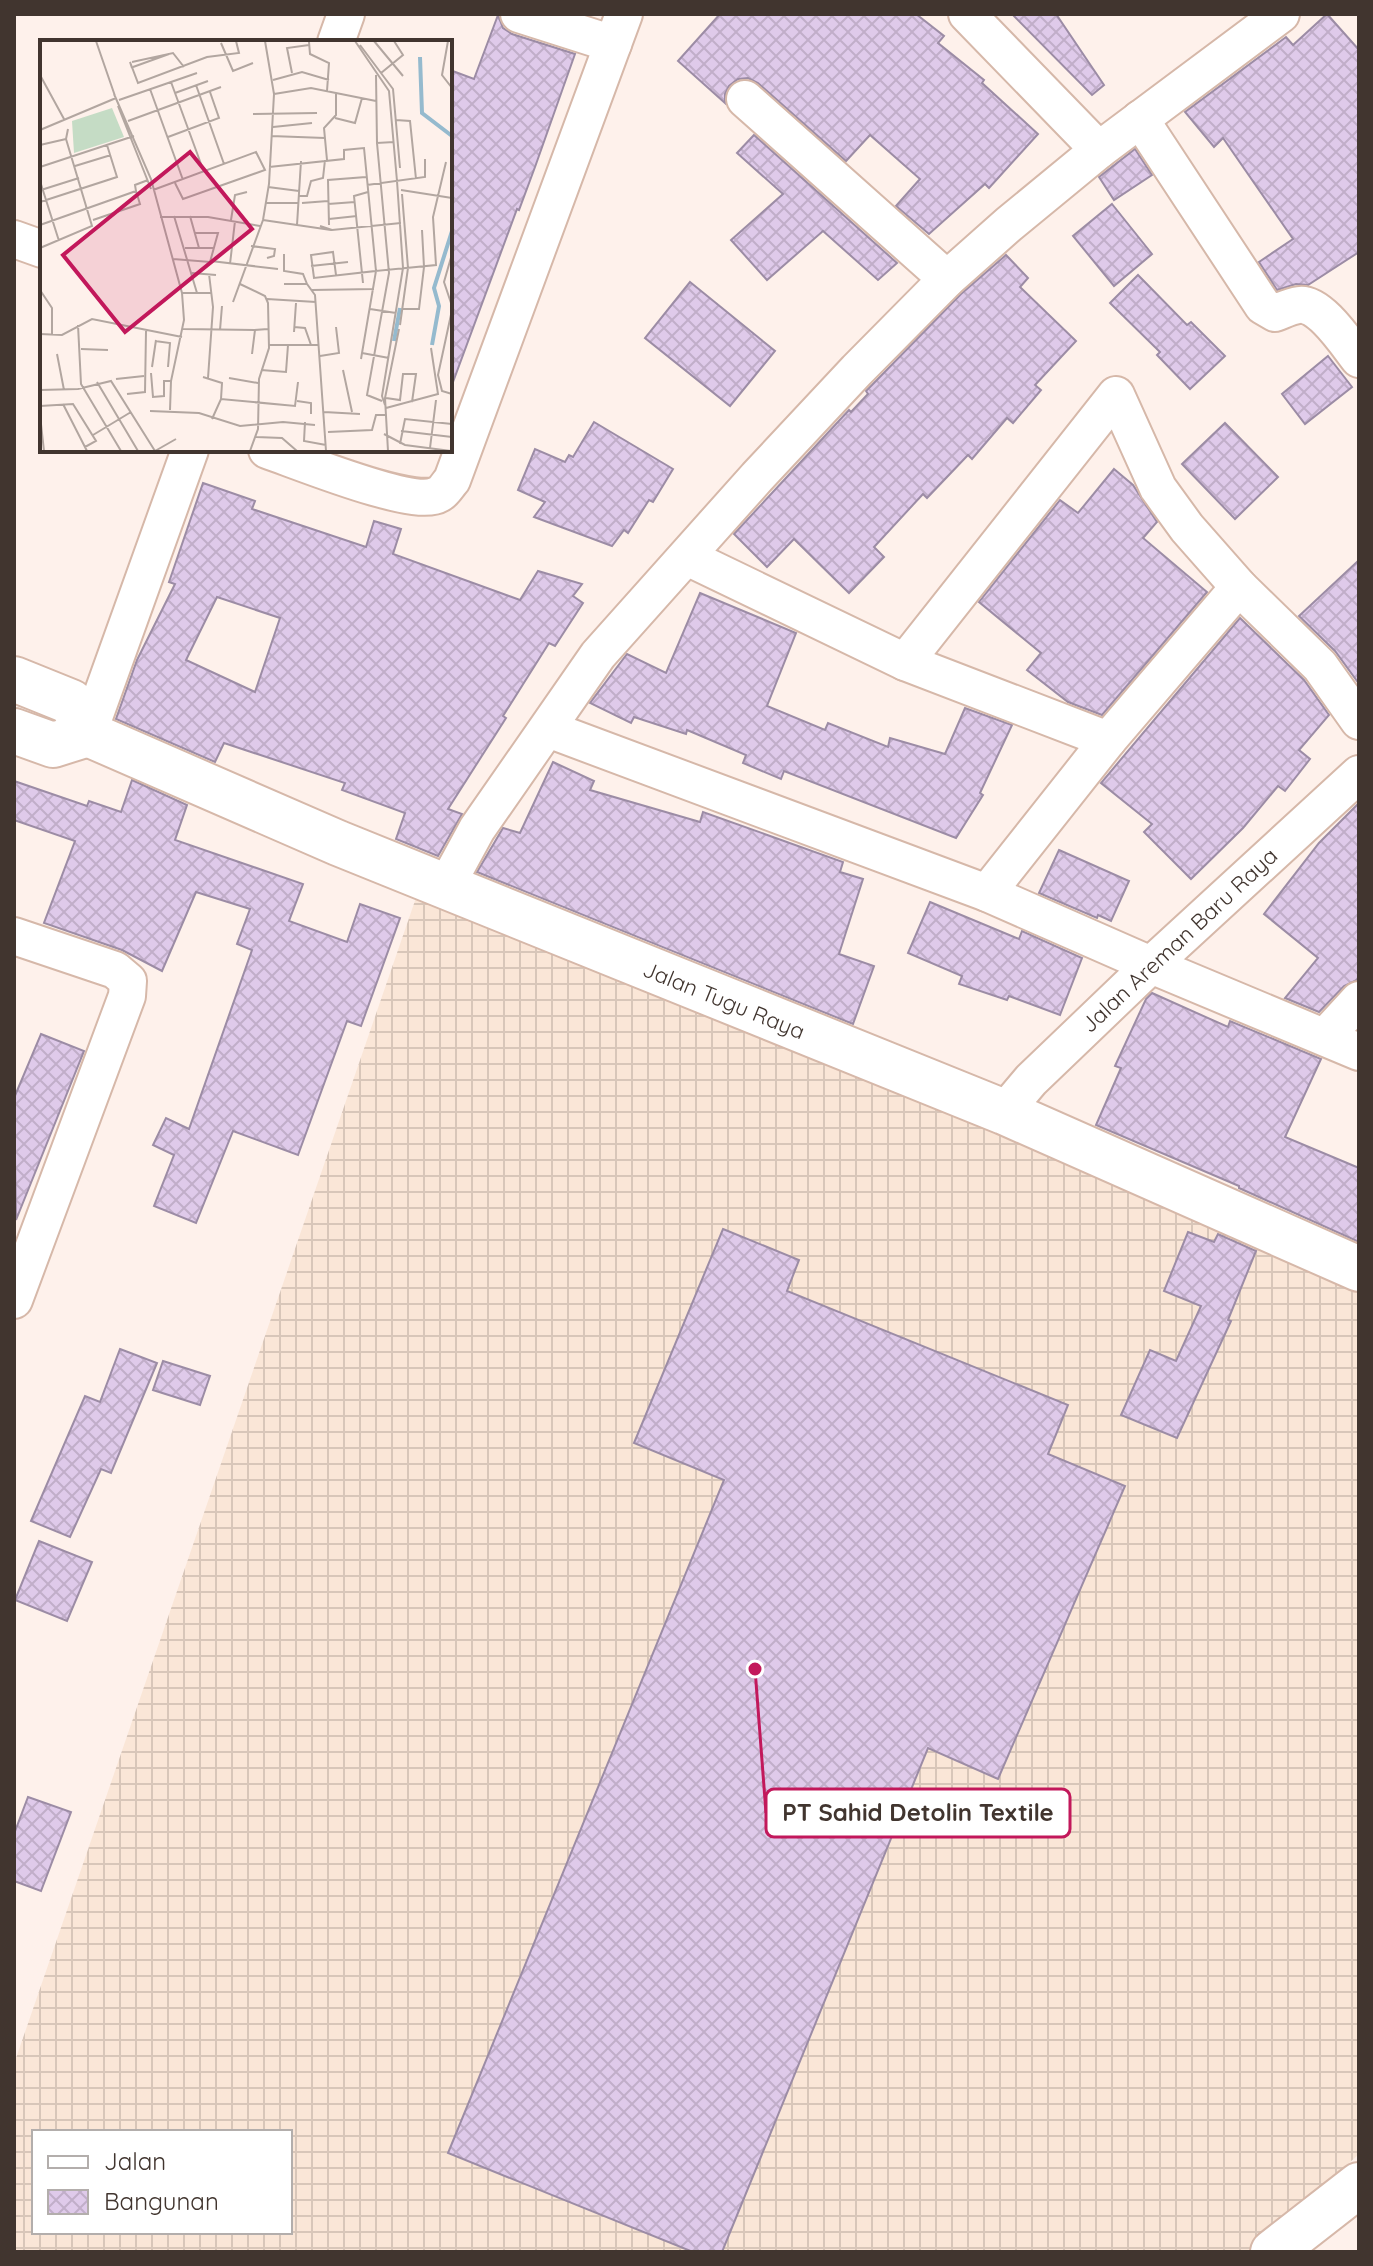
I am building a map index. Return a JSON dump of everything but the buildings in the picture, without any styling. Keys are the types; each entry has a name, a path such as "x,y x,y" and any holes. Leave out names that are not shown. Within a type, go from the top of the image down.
{"street":[{"path":"273,452 395,493 420,498 439,495 452,480 618,29 519,14"},
{"path":"967,14 1099,150"},
{"path":"446,886 477,829 598,655 757,477 947,279 1099,150 1281,14"},
{"path":"745,99 947,279"},
{"path":"1140,119 1263,306 1275,313 1301,305 1311,306 1359,359"},
{"path":"14,239 40,248"},
{"path":"905,662 1116,395 1158,488 1187,528 1239,587 1320,666 1359,721"},
{"path":"88,734 189,452"},
{"path":"687,557 905,662 1108,740"},
{"path":"987,893 1108,740 1239,587"},
{"path":"14,679 71,702 88,734"},
{"path":"548,729 987,893 1359,1052"},
{"path":"14,731 53,745 88,734"},
{"name":"Jalan Tugu Raya","path":"88,734 350,848 1004,1112 1359,1269"},
{"name":"Jalan Areman Baru Raya","path":"1004,1112 1031,1080 1151,965 1359,774"},
{"path":"14,936 115,970 128,981 127,996 14,1300"},
{"path":"1325,1037 1359,1000"},
{"path":"1273,2252 1359,2185"}],"shaded area":[{"path":"418,892 1359,1273 1359,2154 1252,2252 14,2252 14,2064"}],"place":[{"name":"PT Sahid Detolin Textile","path":"755,1669"}]}
